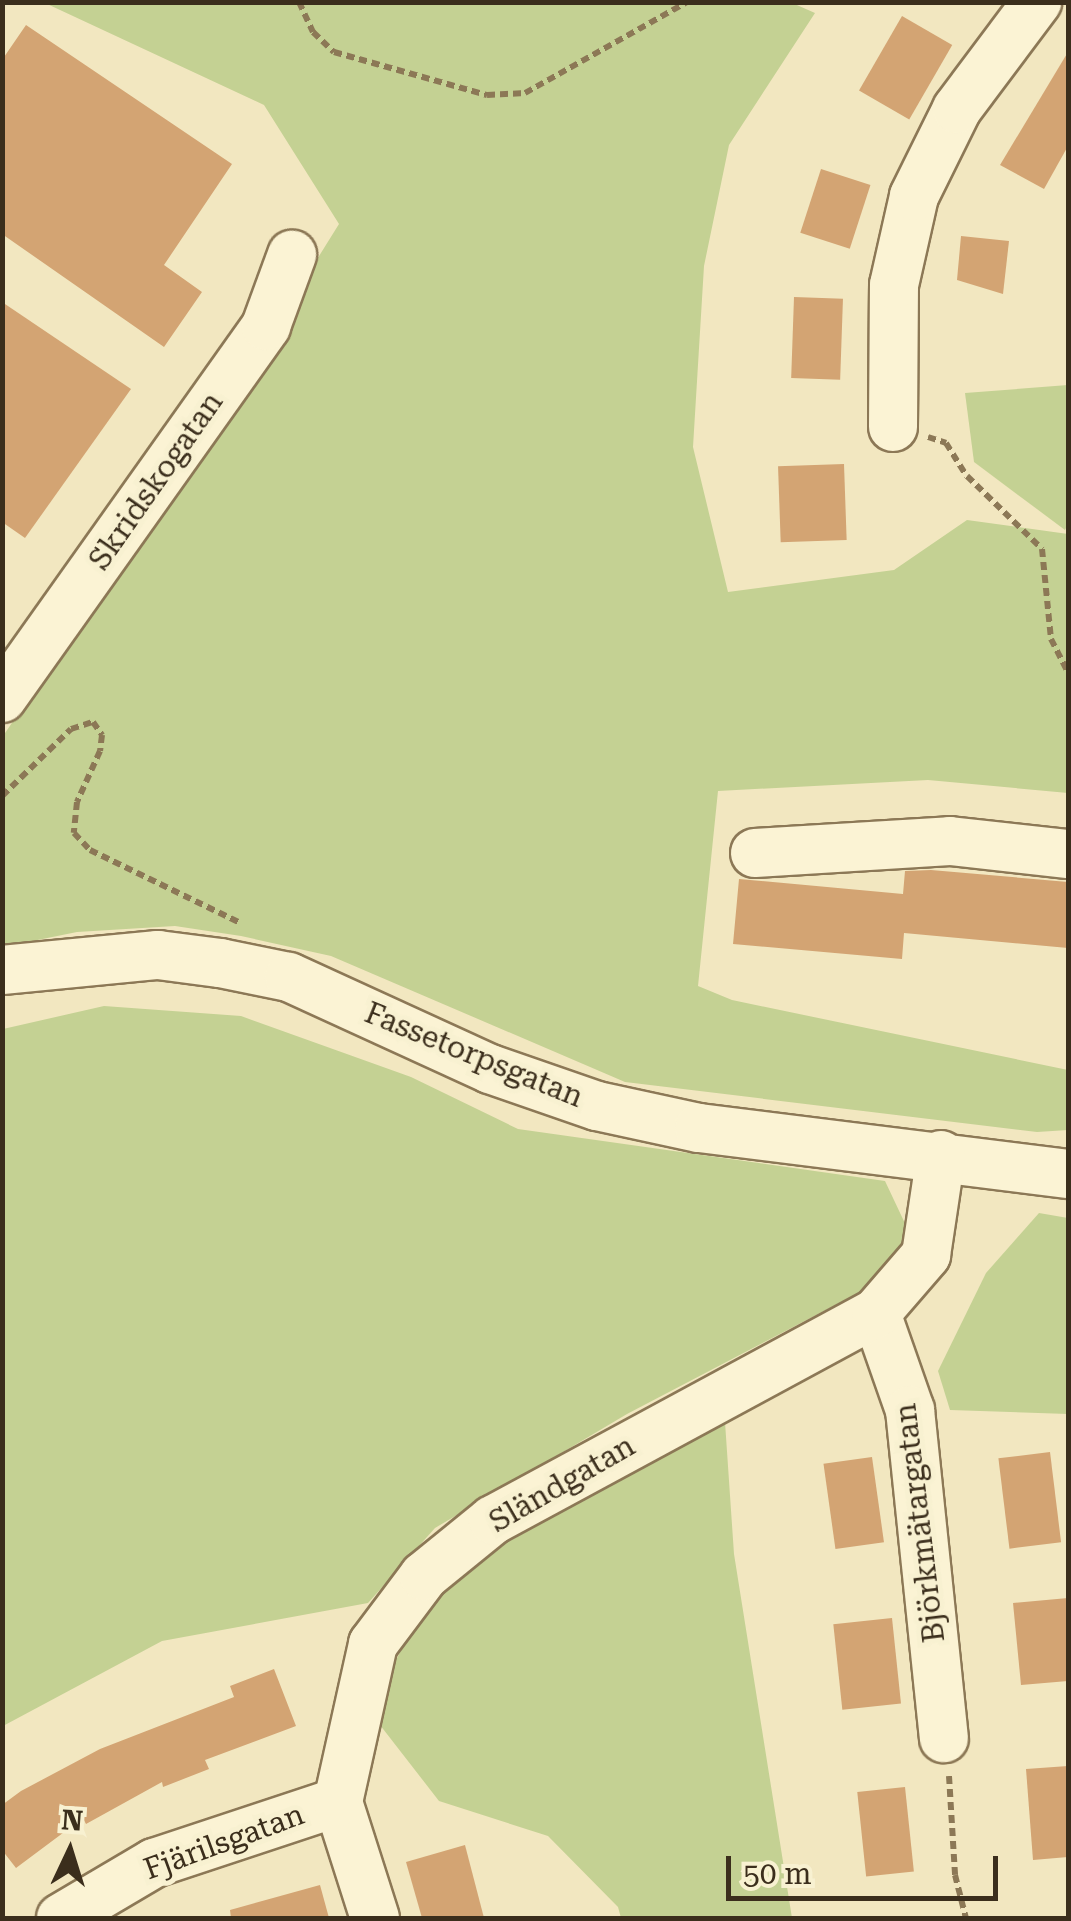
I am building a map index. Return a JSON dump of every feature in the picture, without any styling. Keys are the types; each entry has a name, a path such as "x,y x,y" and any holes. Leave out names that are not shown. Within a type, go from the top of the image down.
{"street":[{"path":"893,427 894,284 914,196 957,110 1037,2"},
{"name":"Skridskogatan","path":"2,698 266,326 292,255"},
{"path":"755,853 950,841 1068,854"},
{"name":"Fassetorpsgatan","path":"2,970 158,955 220,962 289,977 490,1069 597,1106 699,1128 941,1155 1068,1174"},
{"name":"Sländgatan","path":"338,1802 373,1644 424,1576 493,1520 876,1312 926,1255 941,1155"},
{"name":"Björkmätargatan","path":"876,1312 910,1410 944,1738"},
{"path":"338,1802 375,1918"},
{"name":"Fjärilsgatan","path":"61,1918 154,1862 338,1802"}],"path":[{"path":"300,2 313,32 334,52 487,96 525,93 687,2"},
{"path":"893,427 946,443 967,476 1042,549 1052,640 1068,673"},
{"path":"2,796 71,728 94,722 102,735 100,751 77,802 74,832 90,850 252,928"},
{"path":"944,1738 956,1875 966,1918"}],"green space":[{"path":"790,2 815,13 729,145 704,266 693,447 728,592 894,570 967,520 1068,534 1068,793 928,780 718,791 698,986 732,1000 1068,1070 1068,1130 1037,1132 625,1082 331,956 241,936 175,926 77,932 3,947 3,736 190,463 339,224 264,105 45,3"},
{"path":"1068,385 1065,530 974,462 965,393"},
{"path":"104,1006 241,1016 411,1077 518,1129 885,1181 910,1234 896,1260 862,1291 627,1414 435,1528 368,1603 162,1641 3,1726 3,1029"},
{"path":"1039,1213 1068,1218 1068,1414 950,1410 938,1371 986,1273"},
{"path":"725,1422 734,1554 792,1918 621,1918 618,1907 548,1836 439,1801 380,1725 396,1660 425,1605 502,1545"}],"building":[{"path":"902,16 952,45 909,119 859,90"},
{"path":"26,25 232,164 164,265 202,292 164,347 2,234 2,60"},
{"path":"1068,52 1068,146 1044,189 1000,165"},
{"path":"821,169 870,185 850,249 800,233"},
{"path":"961,236 1009,241 1003,294 957,280"},
{"path":"794,297 843,299 840,380 791,378"},
{"path":"2,302 131,389 25,538 2,522"},
{"path":"844,464 847,540 781,542 778,466"},
{"path":"905,871 1068,882 1068,948 904,933 902,959 733,944 739,879 903,894"},
{"path":"1050,1452 1061,1542 1009,1549 998,1458"},
{"path":"872,1457 884,1542 835,1549 823,1464"},
{"path":"1068,1598 1068,1681 1021,1685 1013,1603"},
{"path":"892,1618 901,1704 842,1710 833,1624"},
{"path":"274,1669 296,1726 205,1760 209,1769 163,1787 162,1782 86,1824 83,1818 16,1868 2,1850 2,1805 21,1791 100,1749 234,1697 230,1686"},
{"path":"1068,1766 1068,1857 1033,1860 1026,1769"},
{"path":"905,1787 914,1872 866,1877 857,1792"},
{"path":"465,1845 484,1918 422,1918 406,1862"},
{"path":"320,1885 329,1918 231,1918 230,1910"}]}
